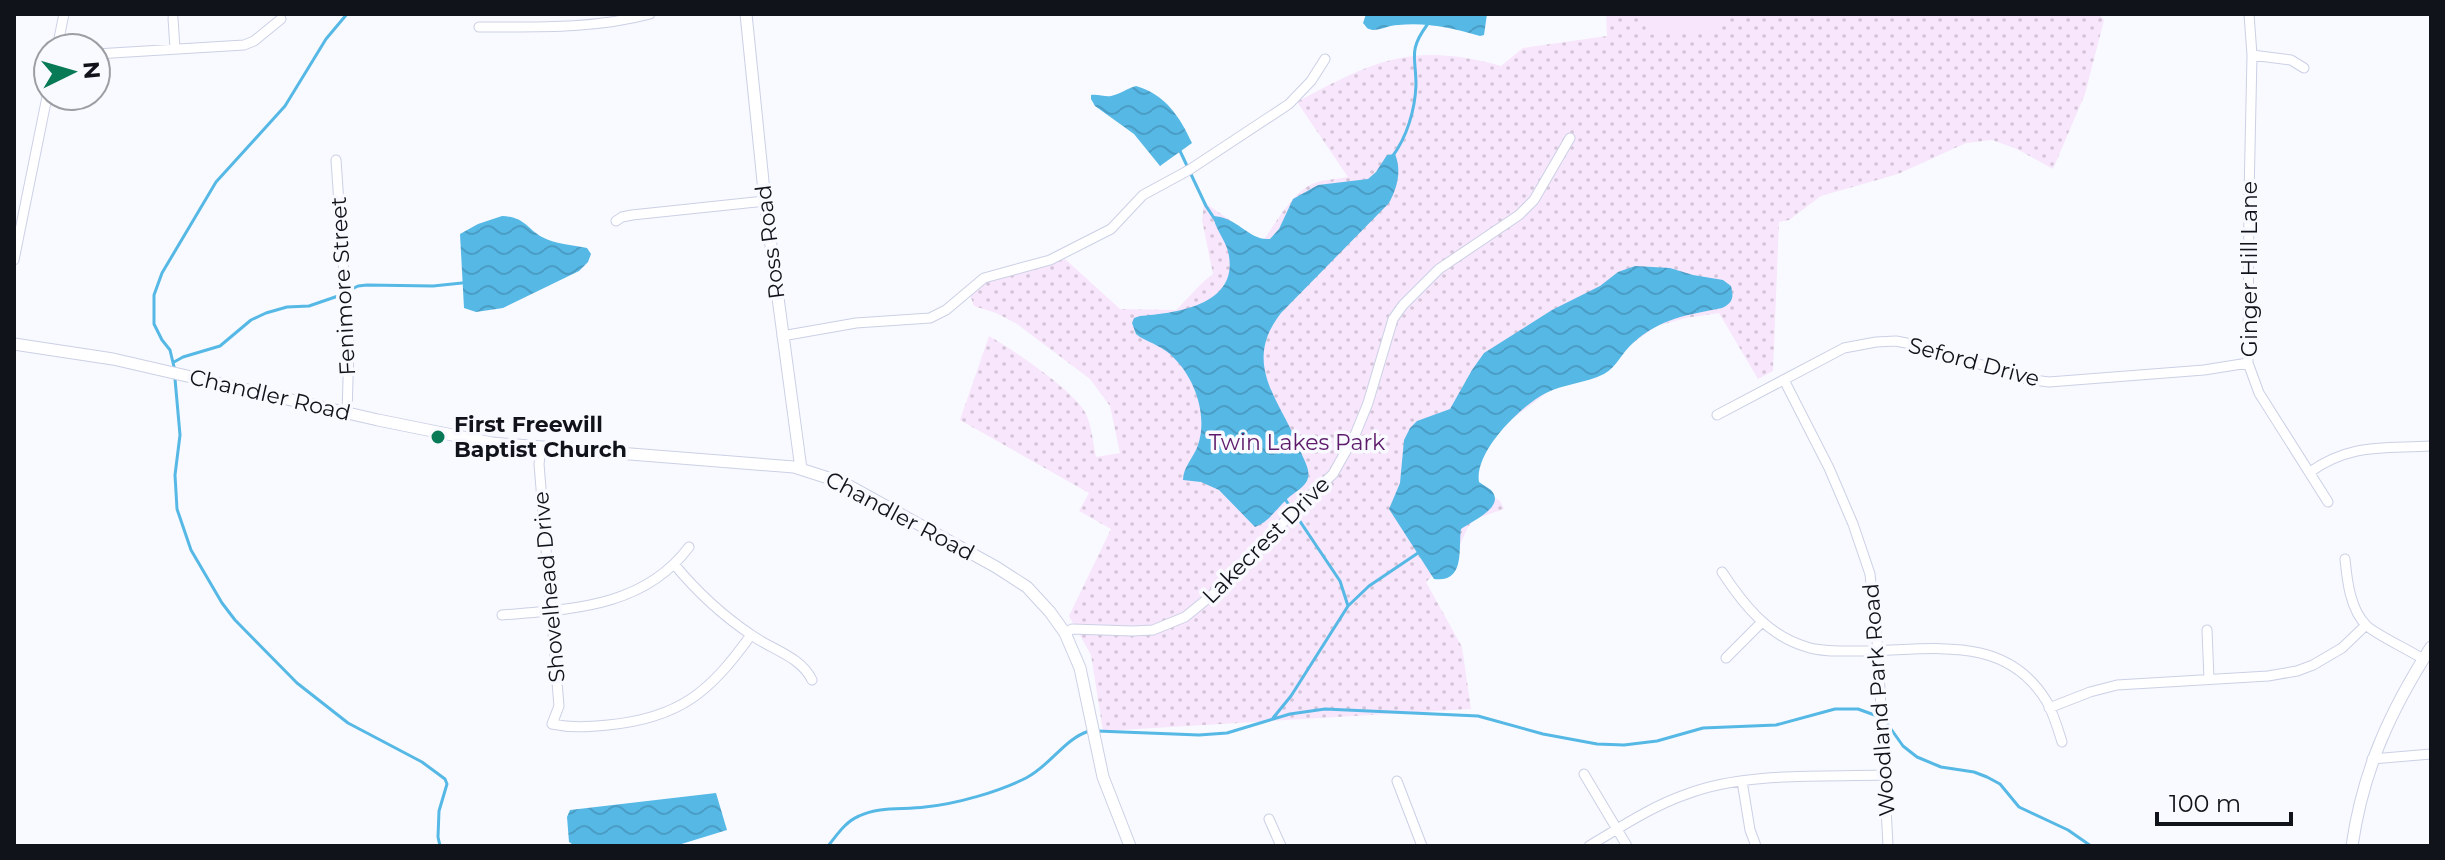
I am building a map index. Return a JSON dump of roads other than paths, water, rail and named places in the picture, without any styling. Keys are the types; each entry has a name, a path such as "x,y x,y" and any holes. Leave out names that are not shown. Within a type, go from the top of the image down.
{"street":[{"path":"479,27 602,24 650,14"},
{"name":"Ross Road","path":"746,14 765,201 801,469"},
{"name":"Ginger Hill Lane","path":"2249,14 2252,55 2248,363 2259,393 2328,502"},
{"path":"173,18 175,49"},
{"path":"112,53 244,45 254,41 281,19"},
{"path":"2252,55 2291,60 2304,68"},
{"path":"782,336 856,323 930,318 946,310 984,278 1050,260 1111,229 1143,195 1189,170 1289,104 1311,81 1325,59"},
{"path":"14,260 44,112"},
{"name":"Lakecrest Drive","path":"1065,633 1072,629 1144,631 1164,626 1185,617 1228,582 1333,474 1358,427 1393,319 1403,305 1439,269 1519,215 1534,200 1570,138"},
{"name":"Fenimore Street","path":"336,160 349,347 347,413"},
{"path":"616,221 632,215 765,201"},
{"name":"Seford Drive","path":"1717,415 1844,348 1859,344 1896,341 1921,346 2027,379 2049,382 2204,370 2248,363"},
{"name":"Chandler Road","path":"14,344 113,359 492,443 775,465 818,473 858,490 996,567 1036,596 1065,633 1080,668 1103,777 1130,846"},
{"name":"Woodland Park Road","path":"1784,380 1829,468 1867,563 1874,599 1878,651 1888,846"},
{"path":"2310,472 2347,452 2431,446"},
{"name":"Shovelhead Drive","path":"541,448 539,464 559,706 552,724 576,728 636,722 665,714 694,698 716,680 751,635"},
{"path":"502,615 598,605 624,596 674,564 689,547"},
{"path":"2345,559 2352,597 2366,625 2423,659"},
{"path":"674,564 713,605 751,635 802,665 812,680"},
{"path":"1722,572 1737,595 1762,622 1778,634 1806,647 1878,651 1946,648 1983,652 2017,669 2034,686 2049,708 2062,742"},
{"path":"1726,658 1762,622"},
{"path":"2049,708 2117,685 2268,676 2297,671 2342,648 2366,625"},
{"path":"2207,630 2209,679"},
{"path":"2352,846 2372,759 2397,705 2431,647"},
{"path":"2372,759 2431,754"},
{"path":"1584,774 1627,846"},
{"path":"1589,846 1648,811 1686,794 1742,781 1883,775"},
{"path":"1397,781 1422,846"},
{"path":"1742,781 1750,830 1756,846"},
{"path":"1269,819 1281,846"}],"water":[{"path":"1366,14 1487,14 1484,35 1480,36 1419,24 1371,30 1363,23"},
{"path":"1136,86 1155,95 1170,108 1192,143 1160,166 1134,134 1095,106 1091,99 1091,95 1111,96"},
{"path":"1395,154 1398,179 1389,203 1281,313 1269,332 1264,368 1307,466 1308,475 1302,487 1255,527 1219,490 1201,482 1183,480 1201,434 1198,398 1181,366 1166,351 1136,334 1132,323 1134,318 1140,316 1203,303 1216,295 1225,284 1229,269 1228,251 1213,216 1230,220 1256,236 1270,239 1279,229 1293,199 1318,185 1368,179 1387,155"},
{"path":"502,216 521,221 547,239 587,248 591,254 588,262 579,271 503,308 476,312 464,308 460,234"},
{"path":"1635,266 1670,268 1723,280 1731,286 1732,299 1722,308 1675,319 1654,328 1633,343 1604,374 1546,393 1512,419 1491,444 1479,470 1479,482 1491,490 1495,496 1494,502 1485,513 1461,529 1456,570 1444,579 1434,579 1389,509 1400,483 1404,440 1410,428 1417,421 1450,409 1484,353 1552,310 1600,286 1618,272"},
{"path":"716,793 727,830 675,846 575,846 569,842 567,817 570,810"}],"waterway":[{"path":"175,371 170,350 154,324 154,295 162,273 216,182 285,106 326,39 347,14"},
{"path":"1392,157 1402,141 1412,113 1416,85 1415,48 1427,25"},
{"path":"1180,151 1214,218"},
{"path":"348,291 367,285 462,283"},
{"path":"174,362 220,346 251,320 266,313 287,307 309,306 341,295"},
{"path":"175,379 180,435 175,475 177,509 191,550 235,620 297,683 348,723 422,762 445,779 447,784 439,811 440,846"},
{"path":"1285,499 1340,581 1348,606"},
{"path":"1273,718 1291,696 1348,606 1369,586 1418,553"},
{"path":"1097,731 1199,735 1227,733 1290,714 1325,709 1478,716 1543,734 1597,744 1624,745 1657,741 1703,728 1776,725 1835,709 1858,709 1880,717"},
{"path":"1886,722 1903,746 1917,757 1941,767 1987,777 2000,784 2019,807 2068,830 2091,846"},
{"path":"828,846 850,822 867,813 950,803 1015,783 1035,773 1072,740 1089,731"}],"place":[{"name":"First Freewill Baptist Church","path":"438,437"}],"park label":[{"name":"Twin Lakes Park","path":"1297,442"}]}
